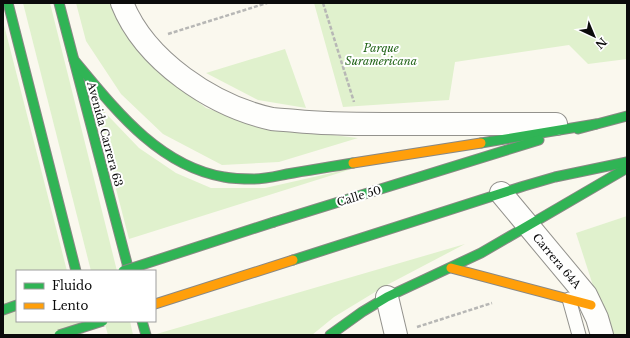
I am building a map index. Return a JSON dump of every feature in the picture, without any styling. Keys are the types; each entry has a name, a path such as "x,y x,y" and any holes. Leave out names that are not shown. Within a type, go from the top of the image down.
{"main road":[{"path":"8,3 76,270"},
{"name":"Avenida Carrera 63","path":"59,3 129,270"},
{"path":"74,60 138,133 166,154 192,168 220,177 256,179 596,124"},
{"name":"Calle 50","path":"126,270 274,222 596,124 627,116"},
{"path":"156,304 501,193 555,177 627,162"},
{"path":"330,335 362,312 387,297 481,253 627,168"},
{"path":"451,268 591,305"},
{"path":"3,310 16,305"},
{"path":"90,322 94,335"},
{"path":"59,335 100,322"},
{"path":"142,322 146,335"}],"street":[{"name":"Calle 50","path":"122,3 125,11 144,41 171,69 193,85 214,97 249,112 273,119 319,123 596,124"},
{"name":"Carrera 64A","path":"501,193 586,295 597,318 602,335"},
{"path":"387,297 396,334"}],"lane":[{"path":"569,299 579,335"}],"path":[{"path":"144,41 267,3"},
{"path":"323,3 354,103"},
{"path":"396,334 494,302"}],"green space":[{"path":"23,3 50,3 117,270 91,270"},
{"path":"76,3 112,3 164,75 206,108 264,127 358,138 279,162 222,165 163,134 121,94 86,41"},
{"name":"Parque Suramericana","path":"314,3 627,3 627,59 588,64 569,45 455,62 449,100 343,107"},
{"path":"3,21 67,270 16,270 16,322 80,322 84,335 3,335"},
{"path":"285,49 306,108 258,100 206,73"},
{"path":"93,100 139,148 176,173 211,188 265,188 358,167 129,239"},
{"path":"627,216 627,335 609,335 576,233"},
{"path":"465,244 385,286 334,317 312,335 153,335"},
{"path":"104,322 130,322 133,335 108,335"}],"traffic: fast":[{"path":"8,3 76,270"},
{"path":"59,3 129,270"},
{"path":"74,60 105,97 139,132 158,148 178,161 200,171 228,178 258,179 353,163"},
{"path":"578,129 627,116"},
{"path":"481,143 596,124"},
{"path":"274,222 539,140"},
{"path":"293,260 524,186 555,177 627,162"},
{"path":"330,335 362,312 387,297 481,253 627,168"},
{"path":"126,270 274,222"},
{"path":"3,310 16,305"},
{"path":"59,335 100,322"},
{"path":"142,322 146,335"}],"traffic: slow":[{"path":"353,163 481,143"},
{"path":"156,304 293,260"},
{"path":"451,268 591,305"}]}
